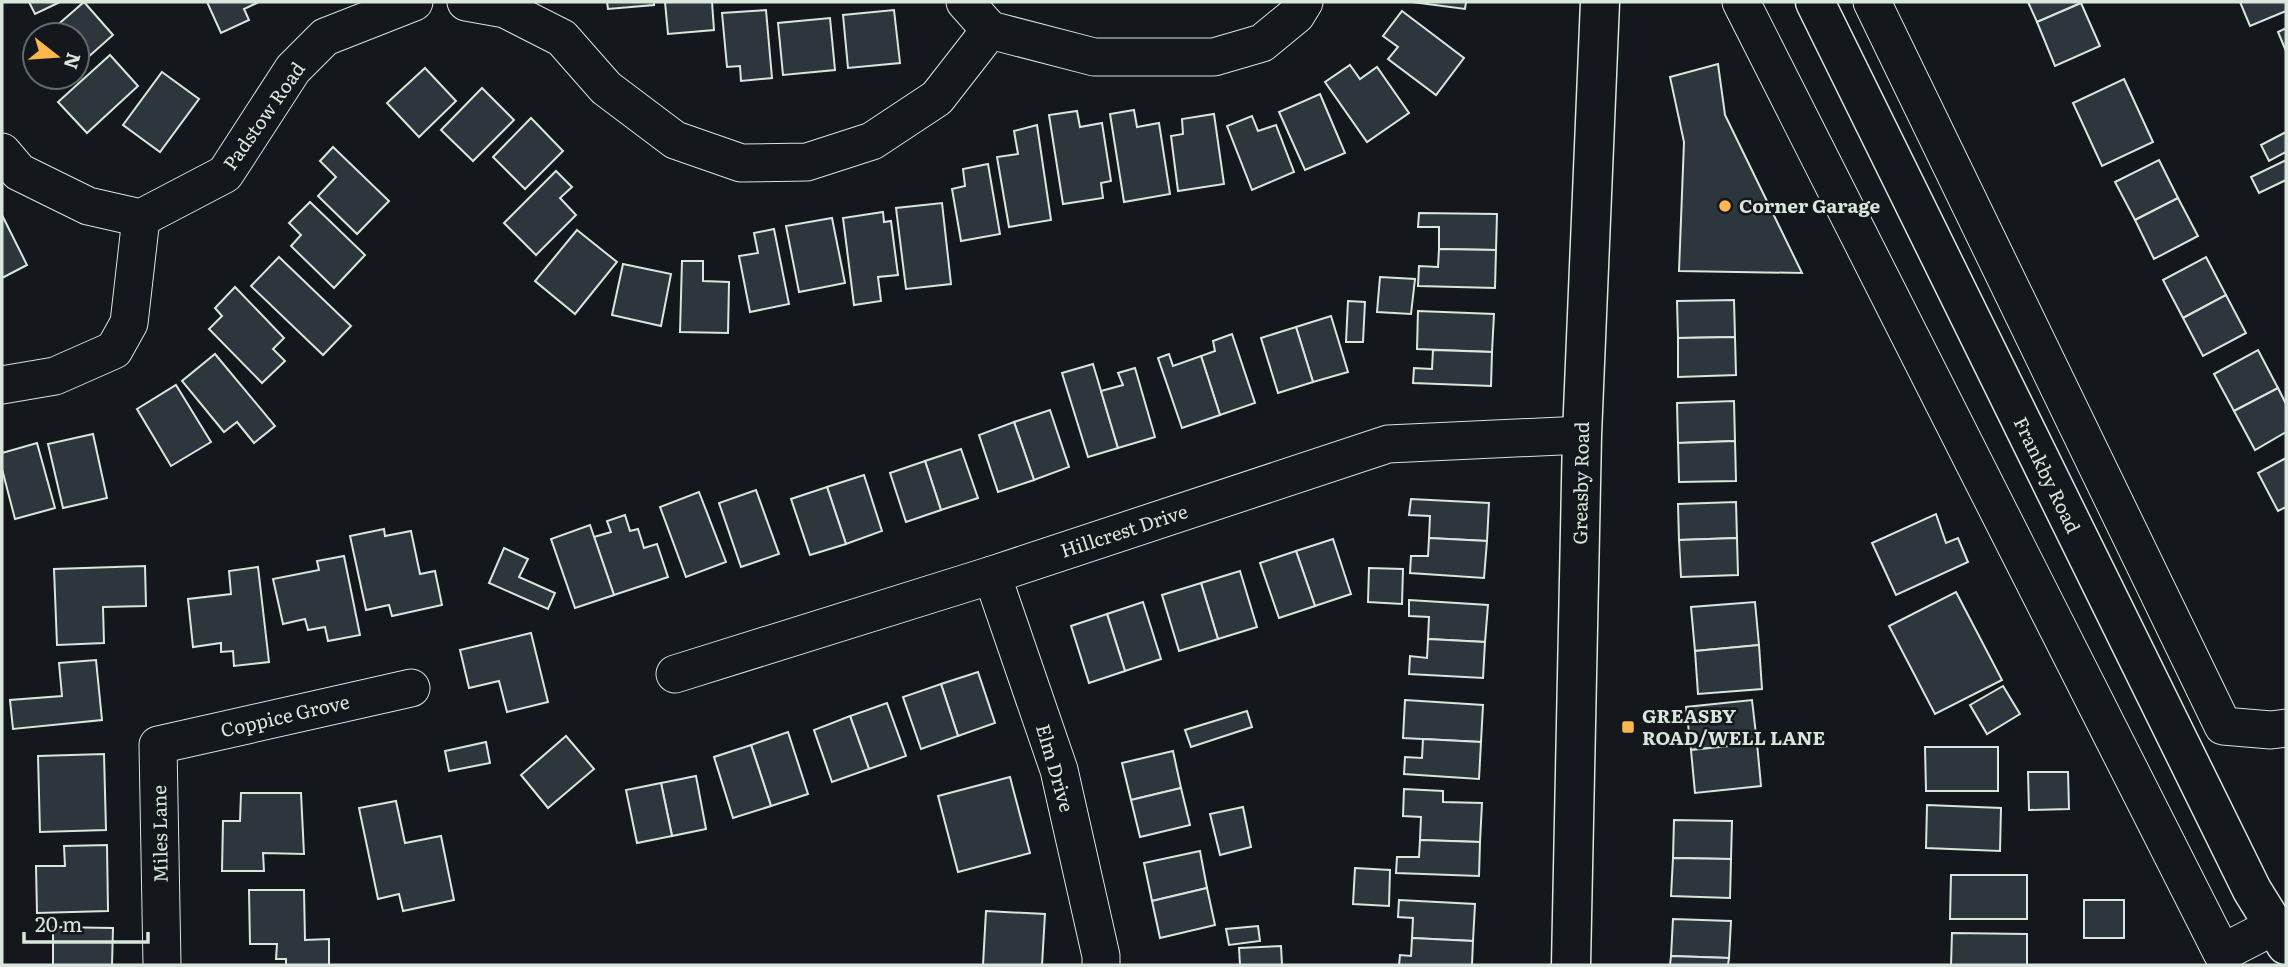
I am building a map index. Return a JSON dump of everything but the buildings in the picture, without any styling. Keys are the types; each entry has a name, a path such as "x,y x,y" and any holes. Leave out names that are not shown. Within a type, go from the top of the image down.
{"main road":[{"name":"Greasby Road","path":"1571,965 1582,435 1600,2"},
{"name":"Frankby Road","path":"1815,2 2252,890 2280,935"}],"street":[{"name":"Padstow Road","path":"141,218 225,174 293,69 325,37 414,2"},
{"path":"466,2 505,9 562,38 606,88 675,140 741,163 807,162 872,141 937,98 990,30"},
{"path":"965,2 990,30 1094,57 1214,57 1262,43 1296,15 1304,2"},
{"path":"1741,2 2222,953 2280,935"},
{"path":"1872,2 2223,726 2271,730 2286,728"},
{"path":"2,152 19,172 88,206 141,218 129,323 114,350 55,376 2,385"},
{"name":"Hillcrest Drive","path":"675,674 992,575 1388,444 1582,435"},
{"name":"Elm Drive","path":"992,575 1059,770 1101,965"},
{"name":"Coppice Grove","path":"158,745 411,688"},
{"name":"Miles Lane","path":"158,745 162,965"}],"place":[{"name":"Corner Garage","path":"1725,206"},
{"name":"GREASBY ROAD/WELL LANE","path":"1628,727"}]}
